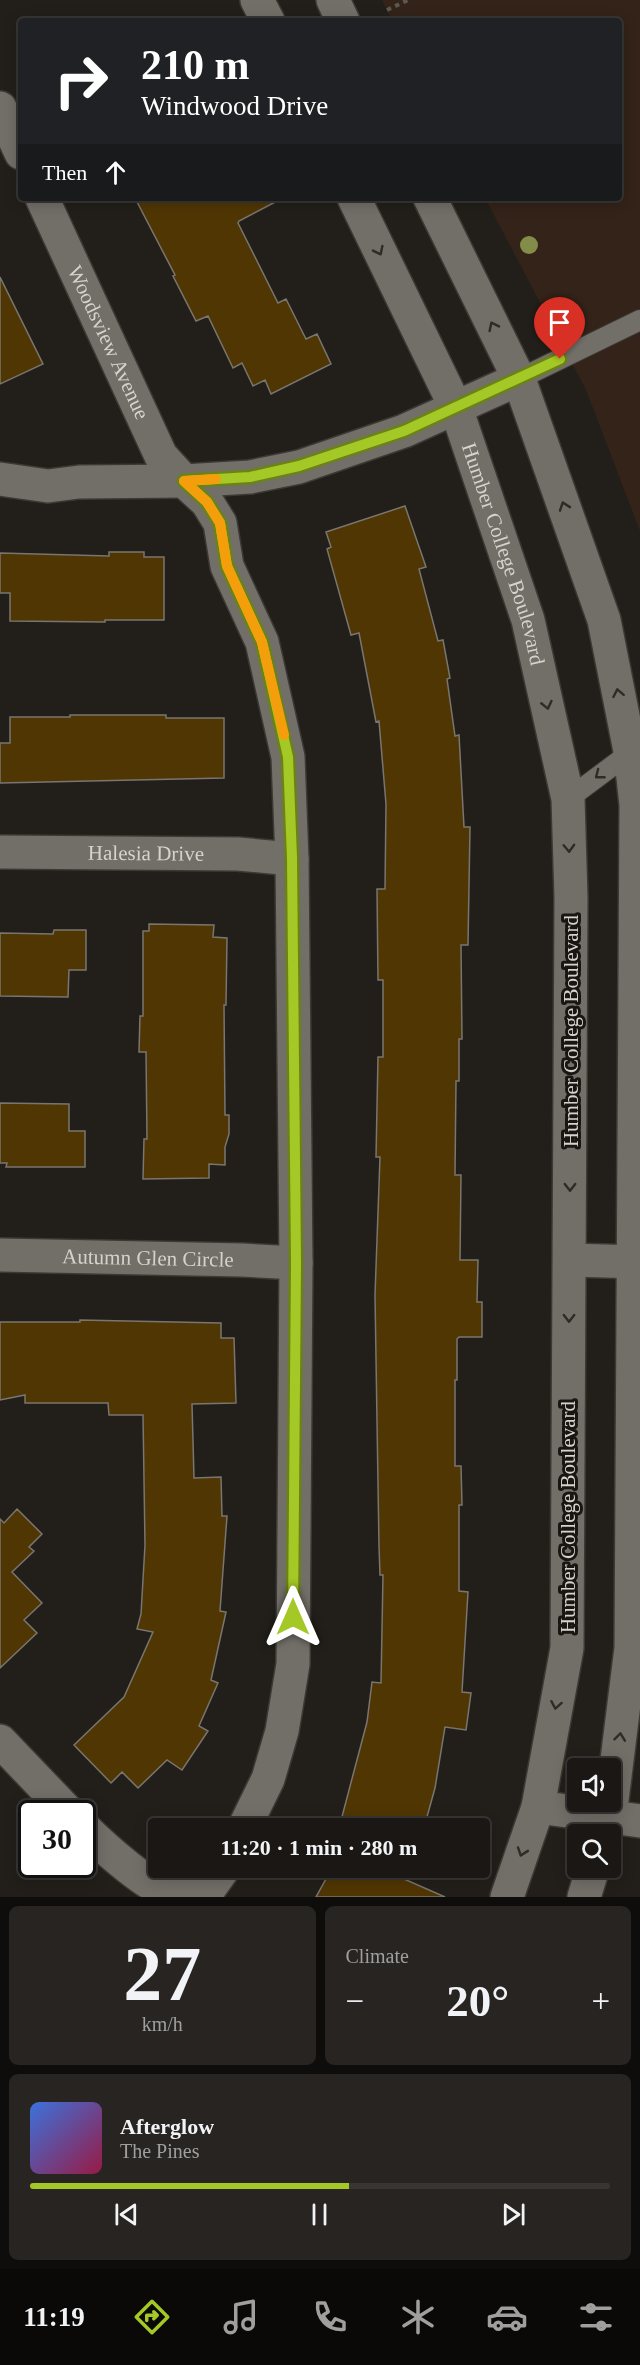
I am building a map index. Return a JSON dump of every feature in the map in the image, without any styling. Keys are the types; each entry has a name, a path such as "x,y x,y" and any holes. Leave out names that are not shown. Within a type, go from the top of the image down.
{"street":[{"path":"257,0 266,18"},
{"path":"333,0 342,18"},
{"path":"0,108 18,147"},
{"name":"Woodsview Avenue","path":"43,201 161,456 184,481"},
{"name":"Humber College Boulevard","path":"355,201 456,408 528,620 568,799 571,898 567,1648 538,1807 507,1897"},
{"path":"431,201 519,379 604,620 635,749 637,1262 631,1648 618,1824 538,1807"},
{"path":"0,479 48,486 79,482 184,481 250,477 299,466 404,431 519,379"},
{"path":"184,481 207,502 220,523 227,566 262,642 288,757 292,858 296,1263 293,1664 282,1731 268,1779 249,1818"},
{"name":"Halesia Drive","path":"0,852 238,854 292,858"},
{"name":"Autumn Glen Circle","path":"0,1255 296,1263"},
{"path":"570,1260 637,1262"},
{"path":"0,1741 57,1800"},
{"path":"96,1840 157,1887 177,1895 209,1889 217,1878"},
{"path":"584,1897 590,1878"}],"lane":[{"path":"519,379 640,320"},
{"path":"568,799 635,749"}],"path":[{"path":"387,10 408,0"}],"shaded area":[{"path":"382,0 640,0 640,531 586,390 487,201 622,201 622,18 391,18"}],"building":[{"path":"137,201 277,201 238,223 278,303 286,299 306,339 317,334 331,364 271,394 265,380 253,386 242,363 233,368 208,316 196,321 173,276 175,275"},
{"path":"0,277 43,364 0,384"},
{"path":"405,506 426,567 419,569 438,641 443,640 450,678 447,679 455,736 459,735 464,827 470,827 468,945 461,945 462,1039 459,1039 459,1081 456,1081 455,1175 461,1175 460,1260 478,1260 477,1302 482,1302 482,1337 459,1337 457,1339 455,1466 461,1466 459,1591 468,1592 462,1692 471,1693 466,1730 445,1727 435,1788 427,1818 342,1818 367,1722 372,1682 381,1683 383,1575 380,1575 379,1546 375,1295 380,1157 376,1157 378,1057 383,1057 383,980 378,980 377,889 385,889 386,804 379,721 376,722 359,633 351,635 327,549 331,547 326,532"},
{"path":"109,552 144,552 144,557 164,557 164,620 10,621 10,593 0,593 0,553 109,556"},
{"path":"70,715 166,715 166,718 224,718 224,778 0,783 0,743 10,743 10,717 70,717"},
{"path":"149,924 214,925 213,937 227,938 226,1005 224,1005 225,1115 229,1115 229,1134 225,1147 225,1165 209,1164 209,1178 143,1179 144,1139 147,1139 146,1052 139,1052 140,1016 143,1016 143,931 149,931"},
{"path":"54,930 86,930 86,970 69,970 68,997 0,996 0,933 53,934"},
{"path":"0,1103 69,1104 69,1131 85,1131 85,1167 6,1167 7,1163 0,1163"},
{"path":"80,1320 221,1323 221,1338 234,1338 236,1403 192,1404 194,1478 221,1477 222,1516 227,1516 220,1611 226,1612 211,1680 218,1683 199,1726 208,1731 182,1770 167,1760 138,1788 122,1772 111,1783 74,1745 124,1697 153,1632 137,1629 141,1614 145,1545 143,1415 109,1415 108,1403 25,1403 25,1395 0,1400 0,1322 80,1322"},
{"path":"17,1509 42,1534 29,1547 34,1551 12,1572 42,1603 24,1620 37,1633 0,1668 0,1519 4,1523"},
{"path":"326,1878 402,1878 445,1897 316,1897"}],"slow traffic":[{"path":"216,479 184,481 207,502 220,523 227,566 262,642 284,735"}],"route":[{"path":"293,1617 296,1263 292,858 288,757 262,642 227,566 220,523 207,502 184,481 250,477 299,466 404,431 560,359"}]}
